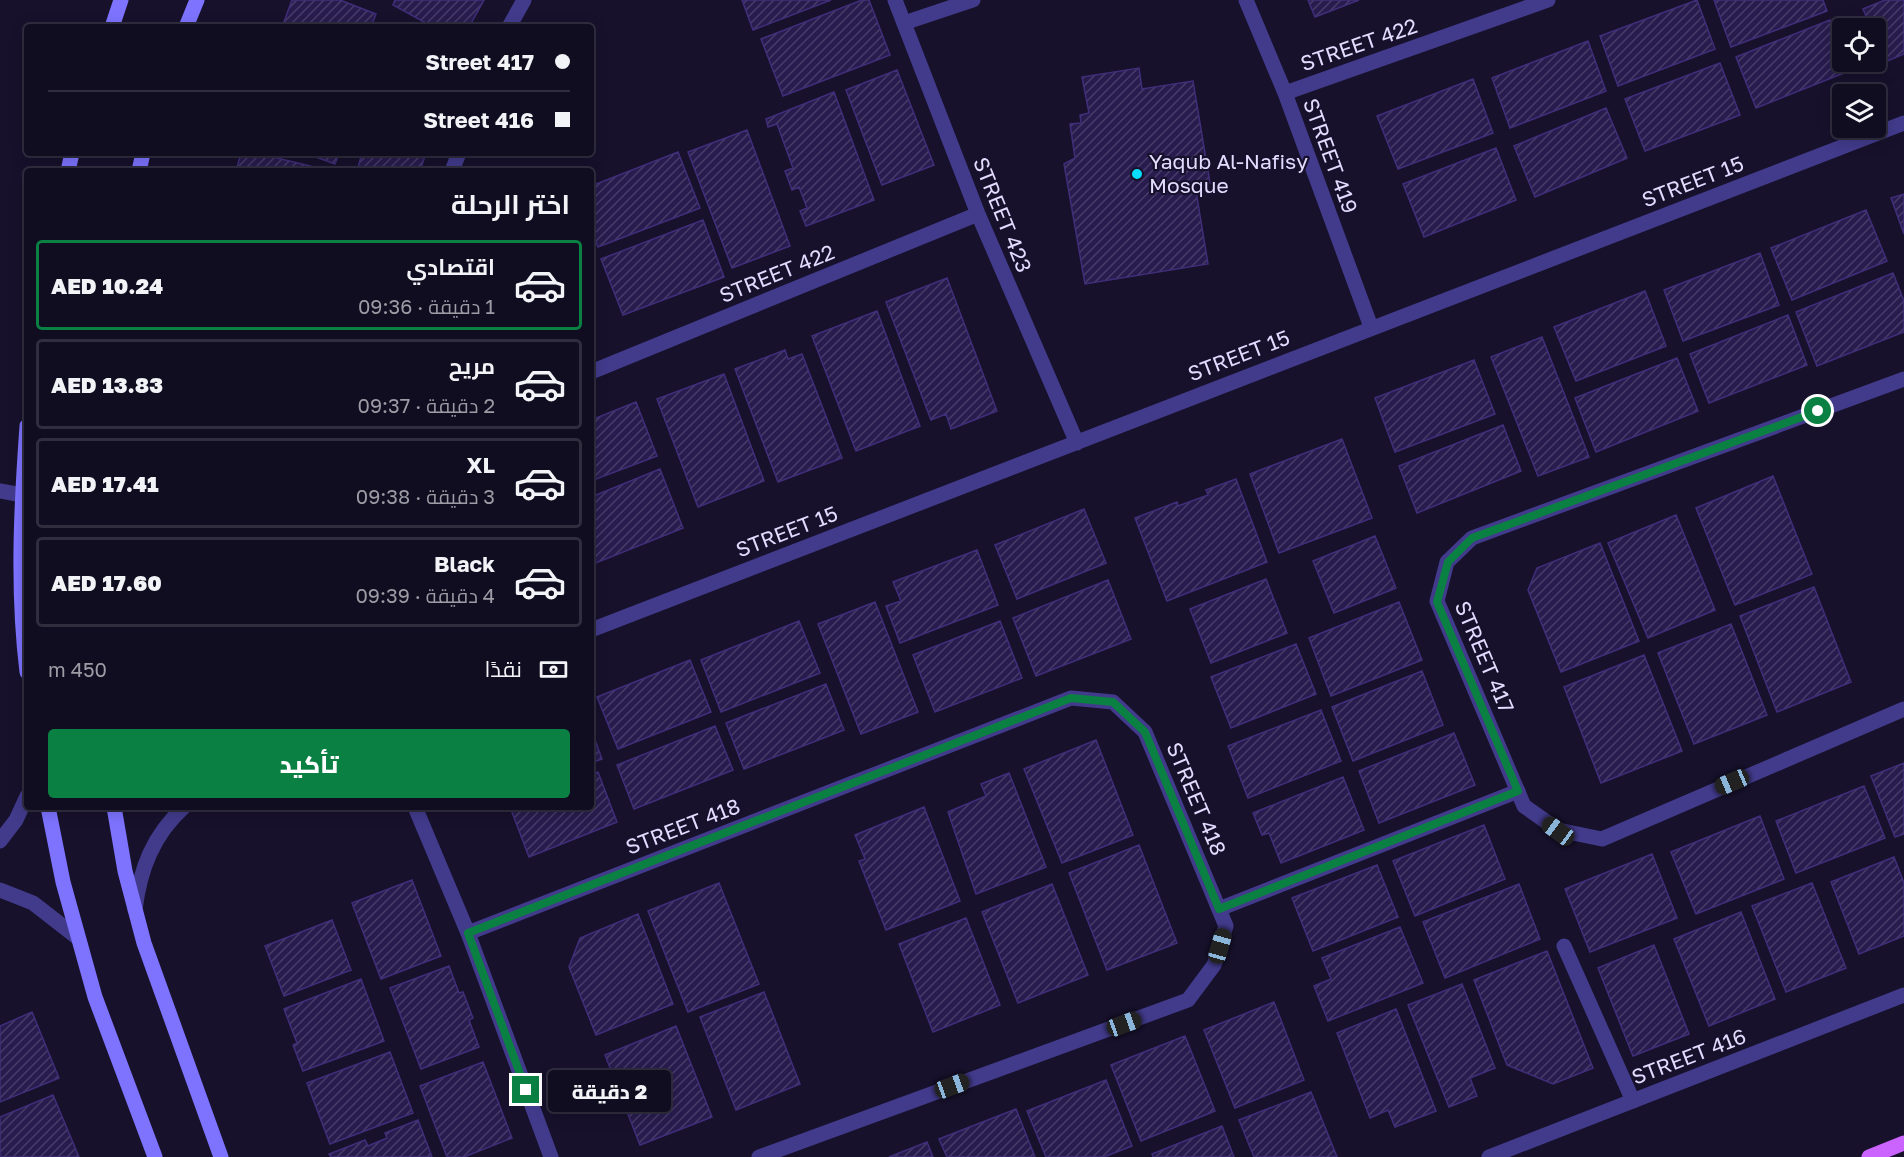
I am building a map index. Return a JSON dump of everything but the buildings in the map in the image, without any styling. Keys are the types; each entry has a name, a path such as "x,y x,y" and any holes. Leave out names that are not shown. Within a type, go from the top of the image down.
{"main road":[{"path":"1869,1157 1904,1143"}],"street":[{"path":"113,24 122,0"},
{"path":"187,24 197,0"},
{"path":"511,24 524,0"},
{"name":"STREET 423","path":"895,0 978,214 1077,443"},
{"path":"904,23 973,0"},
{"name":"STREET 419","path":"1246,0 1285,93 1371,327"},
{"name":"STREET 422","path":"1285,93 1548,0"},
{"name":"STREET 15","path":"594,629 1904,123"},
{"name":"STREET 422","path":"594,371 978,214"},
{"name":"STREET 417","path":"1904,379 1472,538 1448,562 1437,602 1524,806 1558,831 1602,839 1904,709"},
{"path":"24,467 22,495 24,623"},
{"path":"0,491 22,495"},
{"name":"STREET 418","path":"468,933 1071,698 1113,702 1145,732 1226,926 1214,965 1188,1000 759,1157"},
{"path":"1219,909 1518,791"},
{"path":"0,841 16,820 24,803"},
{"path":"49,810 63,882 95,997 154,1157"},
{"path":"115,810 135,910 167,1012 221,1157"},
{"path":"135,910 138,887 154,843 169,821 181,810"},
{"path":"416,810 468,933 551,1157"},
{"path":"0,890 33,903 78,938"},
{"path":"1564,946 1633,1101"},
{"name":"STREET 416","path":"1489,1157 1904,995"}],"place":[{"name":"Yaqub Al-Nafisy Mosque","path":"1137,174"}],"route":[{"path":"526,1090 468,933 1071,698 1113,702 1145,732 1219,909 1518,791 1437,602 1448,562 1472,538 1818,411"}]}
